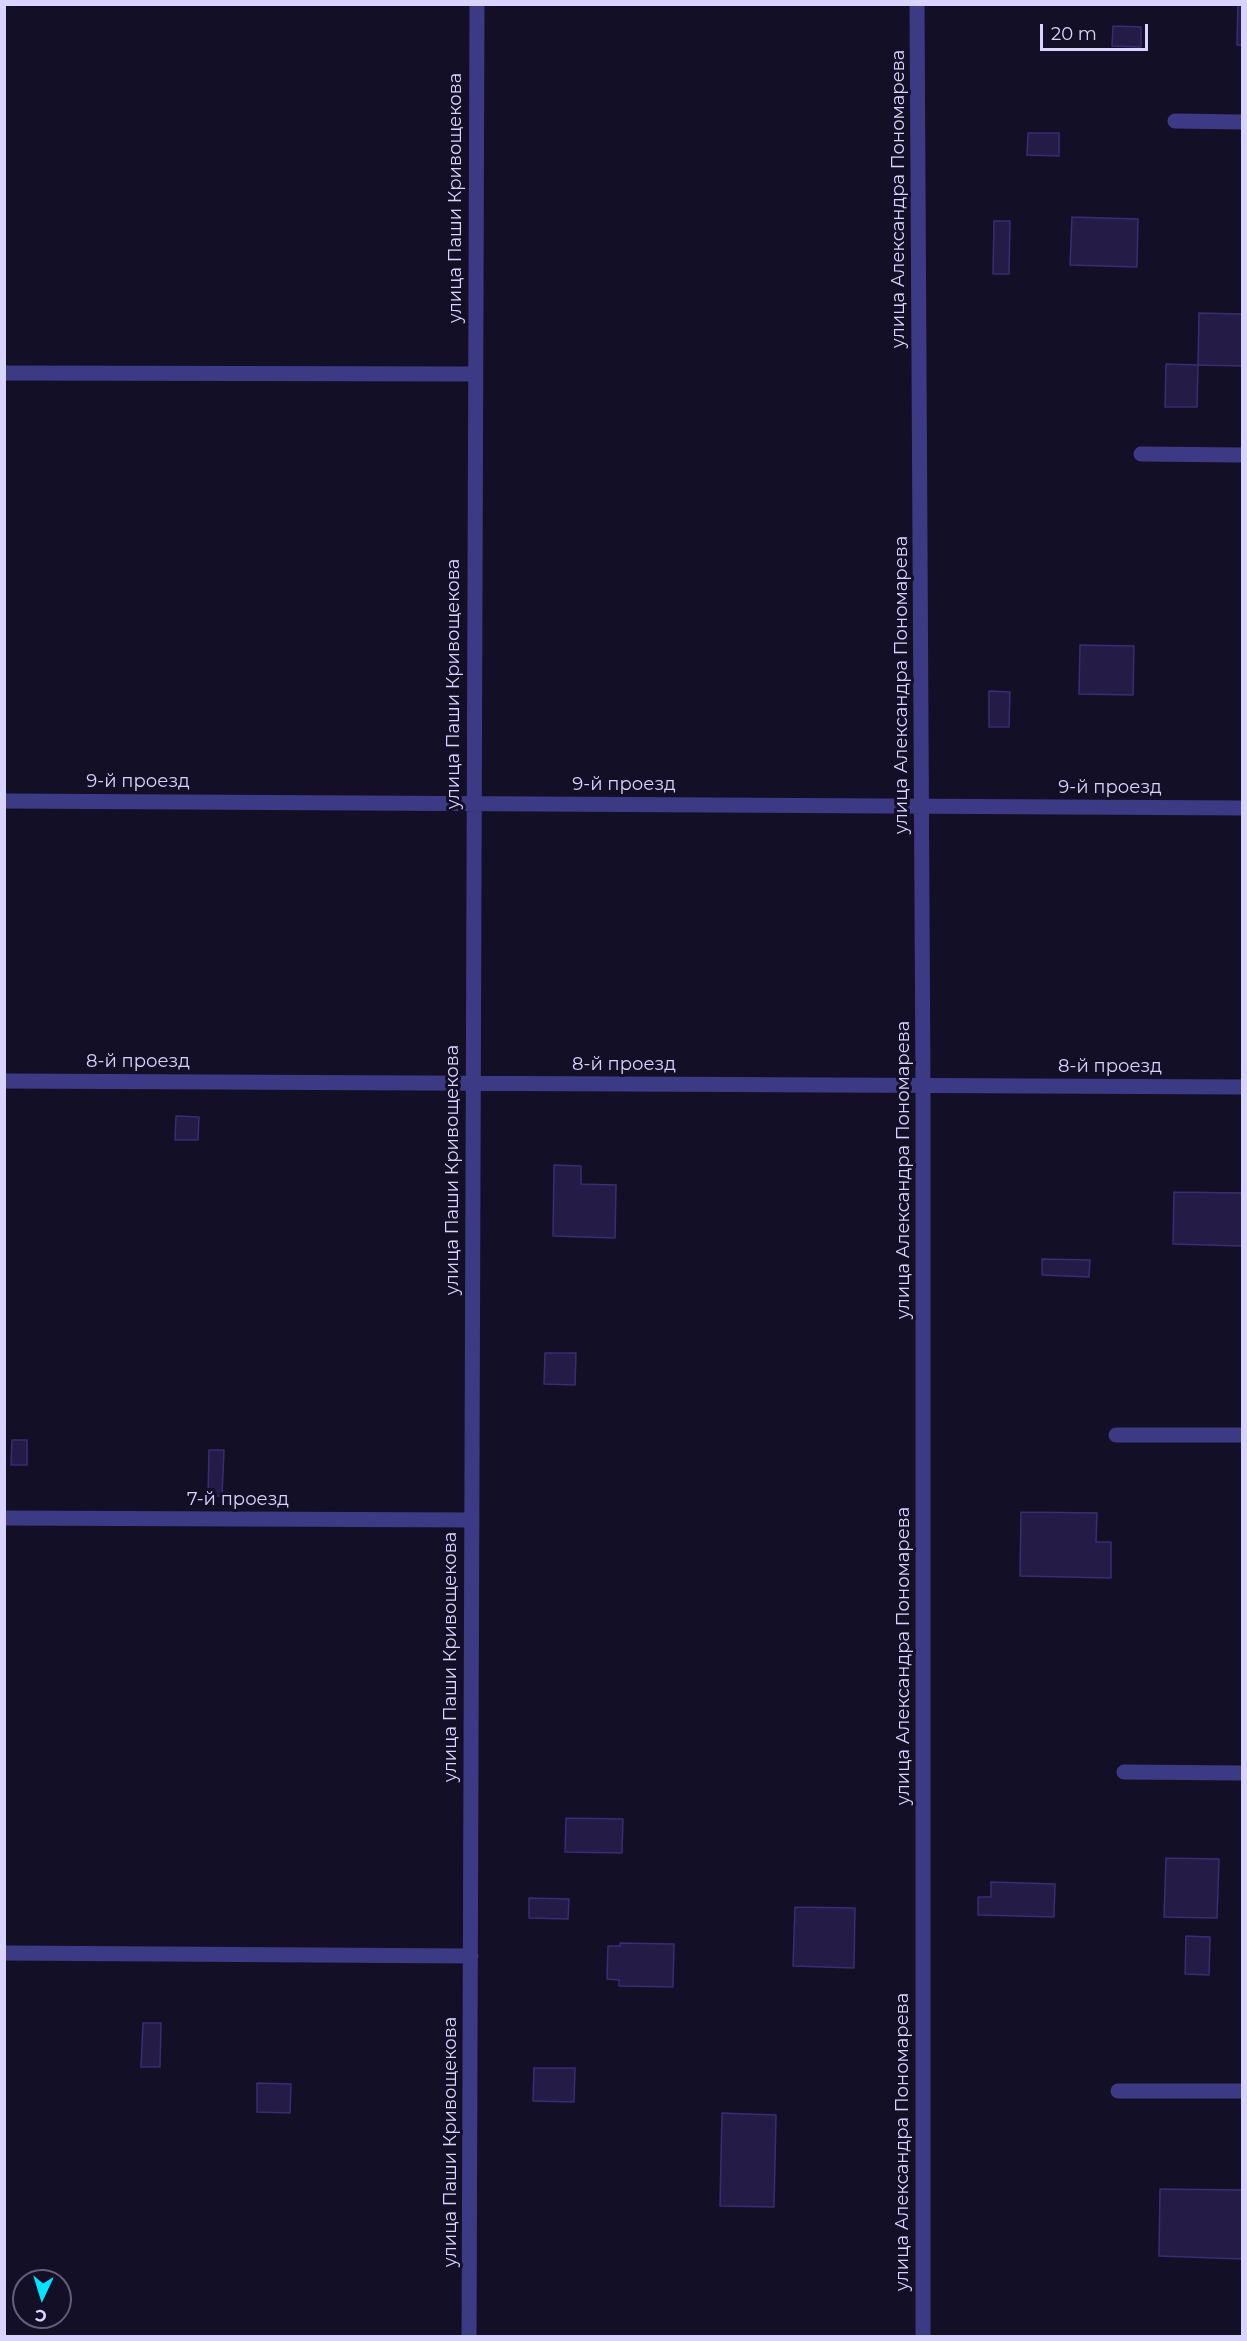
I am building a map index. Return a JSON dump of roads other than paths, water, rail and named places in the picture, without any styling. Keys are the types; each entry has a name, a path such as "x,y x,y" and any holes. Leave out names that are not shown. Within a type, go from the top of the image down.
{"street":[{"name":"улица Паши Кривощекова","path":"469,2337 477,4"},
{"name":"улица Александра Пономарева","path":"917,4 923,1086 922,2337"},
{"path":"1174,122 1242,122"},
{"path":"4,373 475,375"},
{"path":"1142,454 1242,455"},
{"name":"9-й проезд","path":"4,801 1242,808"},
{"name":"8-й проезд","path":"4,1081 1242,1087"},
{"path":"1116,1435 1242,1435"},
{"name":"7-й проезд","path":"4,1518 471,1520"},
{"path":"1124,1772 1242,1773"},
{"path":"4,1953 471,1956"},
{"path":"1118,2091 1242,2091"}]}
